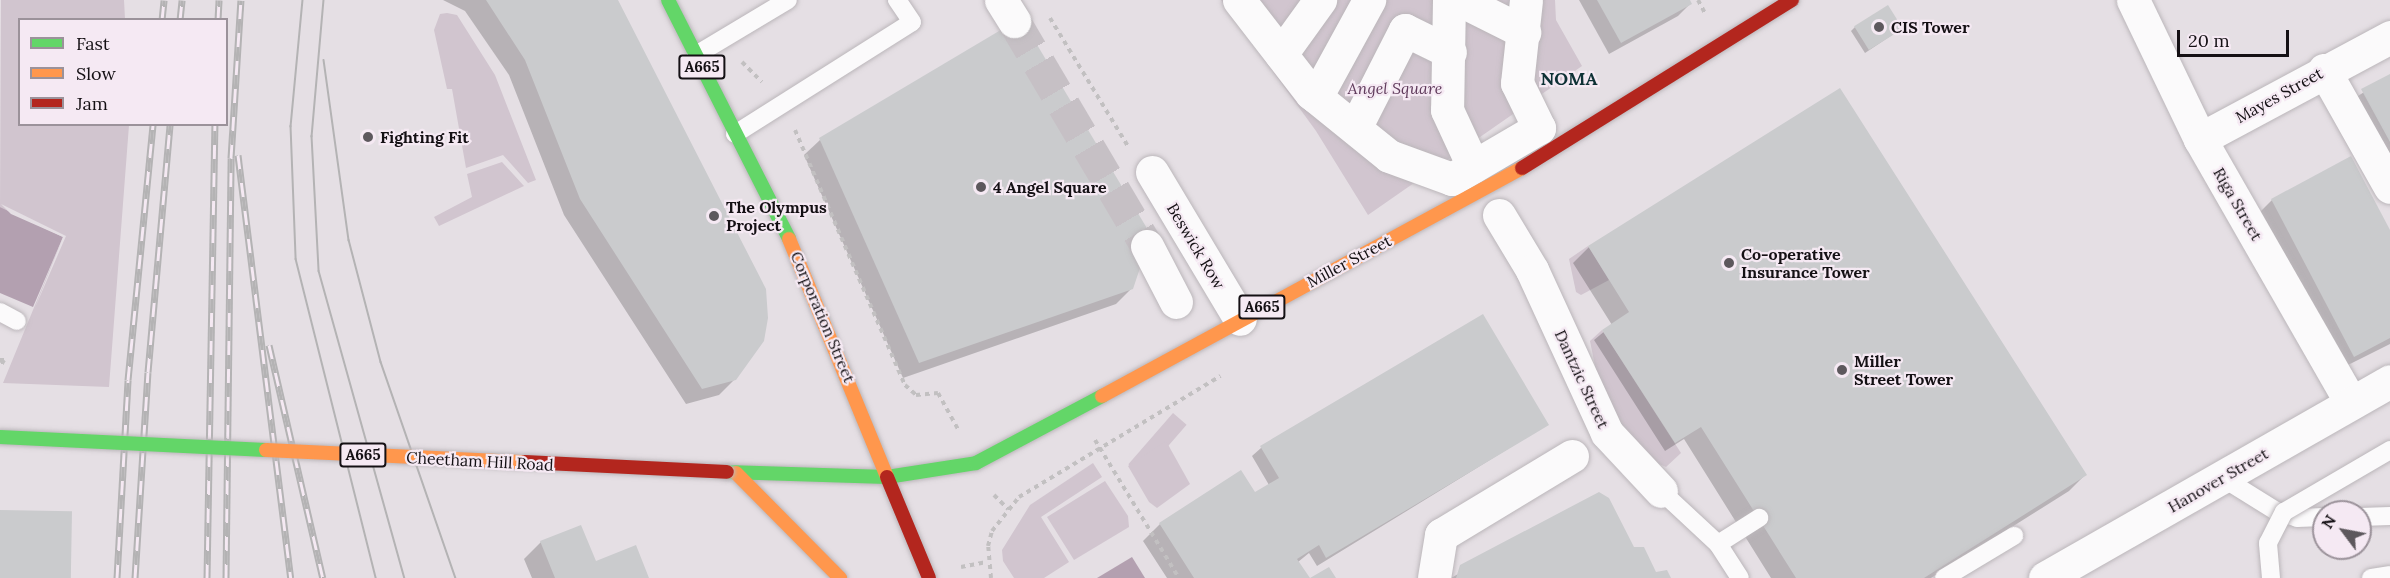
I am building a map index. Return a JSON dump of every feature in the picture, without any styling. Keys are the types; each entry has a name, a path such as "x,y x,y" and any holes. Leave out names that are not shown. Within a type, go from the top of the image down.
{"main road":[{"name":"Corporation Street","path":"668,0 807,277 928,578"},
{"name":"Miller Street","path":"887,477 976,463 1077,411 1240,319 1486,190 1792,0"},
{"name":"Cheetham Hill Road","path":"0,437 731,473 887,477"},
{"path":"731,473 840,578"}],"street":[{"path":"1281,54 1320,0"},
{"path":"1449,0 1450,52 1447,110 1463,172"},
{"path":"1243,2 1316,97 1389,156 1463,172 1539,128 1516,83 1525,16 1460,0"},
{"name":"Riga Street","path":"2133,0 2200,139 2351,403"},
{"path":"1316,97 1365,8 1398,42"},
{"path":"1355,129 1405,30 1450,52"},
{"name":"Mayes Street","path":"2200,139 2324,70 2390,37"},
{"path":"2324,70 2390,188"},
{"name":"Beswick Row","path":"1152,172 1240,319"},
{"name":"Dantzic Street","path":"1499,215 1532,270 1591,443 1661,491"},
{"path":"1147,246 1176,302"},
{"name":"Hanover Street","path":"2045,578 2390,381"},
{"path":"1434,578 1441,535 1591,443"}],"lane":[{"path":"696,55 788,0"},
{"path":"735,134 912,22 897,0"},
{"path":"0,312 17,321"},
{"path":"2271,578 2268,543 2284,512 2390,450"},
{"path":"2223,478 2276,511 2297,518 2312,517"},
{"name":"Dantzic Street","path":"1661,491 1718,544 1740,578"},
{"path":"2372,517 2389,516"},
{"path":"1718,544 1759,518"},
{"path":"1944,578 2014,536"},
{"path":"2371,578 2390,575"}],"path":[{"path":"1045,10 1130,150 1152,172"},
{"path":"738,54 765,85"},
{"path":"790,119 905,385 916,395 938,393 960,434"},
{"path":"0,360 4,360 0,367"},
{"path":"991,578 987,562 992,531 1008,509 1032,486 1100,449 1228,371"},
{"path":"1077,411 1179,578"},
{"path":"996,499 1008,509"},
{"path":"973,565 987,562"}],"green space":[{"path":"1,0 124,0 125,18 18,18 18,126 129,126 109,387 3,383 63,237 0,207"},
{"name":"Angel Square","path":"1221,0 1555,0 1556,20 1582,66 1368,215 1316,131"},
{"path":"440,14 457,15 495,75 536,180 528,183 503,155 466,168 452,89 447,89 434,30"},
{"path":"502,162 524,186 439,226 434,217 472,197 467,174"},
{"path":"1588,246 1609,280 1581,295 1576,292 1569,259"},
{"path":"1602,330 1681,453 1666,467 1642,457 1604,411 1590,341"},
{"path":"1173,413 1187,425 1142,476 1128,464"},
{"path":"1166,441 1190,484 1157,508 1149,502 1128,466"},
{"path":"1093,463 1102,477 1041,517 1069,562 1044,578 1014,578 1003,561 1002,550 1030,505"},
{"path":"1105,481 1128,516 1129,527 1074,560 1047,517"}],"shaded area":[{"path":"0,207 63,237 33,307 0,293"},
{"path":"1132,557 1145,578 1097,578"}],"pier":[{"path":"1,204 66,236 34,310 63,237 11,214"}],"building":[{"path":"486,0 618,0 766,289 768,318 764,341 736,380 702,389 580,199 525,60"},
{"path":"1597,0 1690,0 1692,4 1621,43"},
{"name":"CIS Tower","path":"1888,5 1903,29 1869,50 1854,26"},
{"name":"4 Angel Square","path":"1021,18 1151,235 1133,289 919,363 819,138"},
{"path":"2390,74 2390,142 2361,89"},
{"name":"Miller Street Tower","path":"1840,88 2087,475 1924,578 1796,578 1701,427 1675,443 1602,330 1629,312 1588,246"},
{"path":"2351,156 2390,230 2390,338 2354,357 2271,199"},
{"path":"1483,314 1549,425 1326,558 1319,545 1297,559 1310,578 1194,578 1159,523 1241,470 1255,492 1279,478 1260,446"},
{"path":"1599,492 1609,498 1634,547 1644,547 1656,572 1667,570 1671,578 1456,578 1460,565"},
{"path":"0,510 72,511 71,578 0,578"},
{"path":"581,525 596,561 636,545 649,578 555,578 540,541"},
{"path":"1329,567 1336,578 1310,578"}],"tunnel":[{"path":"1014,21 1147,246"}],"tram line":[{"path":"303,0 291,126 296,259 376,578"},
{"path":"324,0 312,136 319,271 405,578"},
{"path":"324,60 349,240 381,362 456,578"}],"railway":[{"path":"162,18 164,0"},
{"path":"180,18 182,0"},
{"path":"218,18 219,0"},
{"path":"226,578 231,158 241,0"},
{"path":"117,578 128,380 153,126"},
{"path":"135,578 148,372 170,126"},
{"path":"207,578 215,126"},
{"path":"238,155 291,578"},
{"path":"269,345 323,578"}],"traffic: fast":[{"path":"668,0 789,239"},
{"path":"727,472 887,477 976,463 1102,396"},
{"path":"0,437 266,450"}],"traffic: slow":[{"path":"1102,396 1522,168"},
{"path":"789,239 887,477"},
{"path":"266,450 525,462"},
{"path":"736,473 840,578"}],"traffic: jam":[{"path":"1522,168 1792,0"},
{"path":"525,462 727,472"},
{"path":"887,477 929,578"}],"place":[{"name":"CIS Tower","path":"1879,27"},
{"name":"Fighting Fit","path":"368,137"},
{"name":"4 Angel Square","path":"981,187"},
{"name":"The Olympus Project","path":"714,216"},
{"name":"Co-operative Insurance Tower","path":"1729,263"},
{"name":"Miller Street Tower","path":"1842,370"}],"district":[{"name":"NOMA","path":"1569,79"}]}
